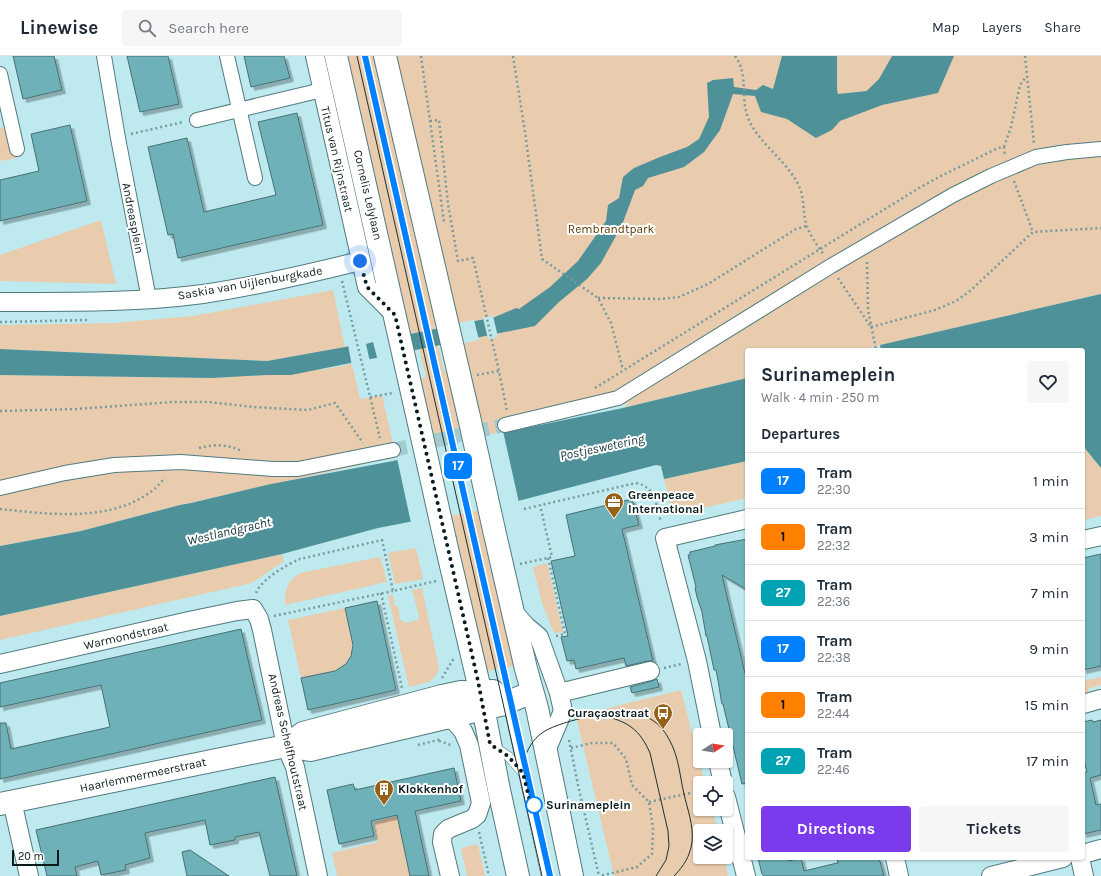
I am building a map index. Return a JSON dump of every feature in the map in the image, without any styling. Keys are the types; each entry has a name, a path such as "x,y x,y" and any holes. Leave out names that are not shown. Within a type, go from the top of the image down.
{"main road":[{"name":"Cornelis Lelylaan","path":"336,56 445,540 479,703"},
{"path":"386,56 512,610 546,751 572,876"},
{"path":"286,746 303,733 461,692 479,703"},
{"path":"286,746 310,750 447,717 479,703 532,692"},
{"path":"479,703 480,744 518,876"},
{"name":"Haarlemmermeerstraat","path":"6,803 286,746"}],"street":[{"name":"Andreasplein","path":"104,56 149,299"},
{"path":"227,56 255,178"},
{"name":"Titus van Rijnstraat","path":"315,56 360,261"},
{"path":"0,74 17,149"},
{"path":"197,120 322,90"},
{"path":"508,424 618,398 831,266 953,195 1036,157 1101,149"},
{"path":"360,261 367,287 395,315"},
{"name":"Saskia van Uijlenburgkade","path":"0,302 110,302 202,294 288,278 360,261"},
{"path":"0,488 65,473 114,465 181,462 298,470 393,450"},
{"path":"711,728 697,660 665,538 745,519"},
{"path":"1085,540 1101,536"},
{"path":"512,610 526,626 539,637 550,663 559,693 563,711 546,751"},
{"name":"Warmondstraat","path":"0,664 237,611 256,614"},
{"name":"Andreas Schelfhoutstraat","path":"256,614 262,630 286,746 295,767 318,876"},
{"path":"559,693 650,671"},
{"path":"1085,703 1101,699"},
{"path":"447,717 480,744 480,809 472,819 448,829 443,834 442,842 450,876"},
{"path":"6,803 29,876"},
{"path":"731,816 746,876"},
{"path":"1085,853 1101,849"},
{"path":"895,860 899,876"},
{"path":"991,876 1055,860"},
{"path":"1080,860 1084,876"}],"lane":[{"path":"506,697 546,876"},
{"path":"480,744 508,756 523,773"}],"path":[{"path":"421,56 445,224"},
{"path":"513,56 542,259 598,298 611,322 623,370"},
{"path":"735,56 742,65 744,76 745,108 748,118 770,149 792,174 802,194 807,226 861,314 871,327"},
{"path":"1024,56 1036,157"},
{"path":"1027,77 1020,85 1011,127 1004,147 1004,154 1033,232"},
{"path":"118,138 151,129 197,120"},
{"path":"430,121 439,120 448,204 458,261 474,258 499,371 508,424"},
{"path":"590,391 941,176 998,148 1004,147"},
{"path":"598,298 661,299 679,297 708,284 796,229 807,226"},
{"path":"871,327 935,310 956,301 970,291 1033,232 1101,228"},
{"path":"863,248 866,260 868,310 876,348"},
{"path":"338,266 379,435"},
{"path":"477,376 499,371"},
{"path":"370,397 394,392"},
{"path":"0,410 76,408 173,402 209,402 253,407 308,410 335,403 371,454"},
{"path":"0,509 52,514 96,513 128,504 152,491 196,448 213,444 235,448 247,453"},
{"path":"524,509 636,483 643,485 654,497 665,538"},
{"path":"518,564 552,557 540,505"},
{"path":"393,591 382,540 300,559 293,562 275,573 260,586 256,592 256,614 393,591 436,581"},
{"path":"548,558 565,634 560,635"},
{"path":"381,593 406,706"},
{"path":"650,671 697,660"},
{"path":"568,737 570,748 578,785 599,876 637,867 652,854 653,828 649,802 632,785 626,759 613,743 592,743 570,748"},
{"path":"649,802 693,793"},
{"path":"472,819 478,829 489,876"}],"green space":[{"path":"348,56 377,56 439,325 434,327 444,371 449,370 515,666 486,671 421,378 426,377 415,332 410,333"},
{"name":"Rembrandtpark","path":"395,56 1101,56 1101,294 870,348 745,348 745,378 623,408 630,403 479,438"},
{"path":"10,126 17,158 0,161 0,128"},
{"path":"101,220 116,284 0,281 0,255"},
{"path":"333,290 345,347 267,361 0,349 0,325 114,323 193,316"},
{"path":"352,364 360,399 382,395 396,457 184,504 81,531 0,546 0,375 212,378 326,369"},
{"path":"1085,448 1101,468 1101,516 1085,520"},
{"path":"745,461 745,498 673,515 664,479"},
{"path":"416,548 423,579 395,584 388,553"},
{"path":"282,554 284,561 252,583 0,640 0,616"},
{"path":"380,557 387,582 285,605 287,586 295,576 300,573"},
{"path":"547,563 563,632 554,633 542,603 533,567"},
{"path":"422,588 439,668 435,677 428,682 409,687 388,596 393,595 395,606 398,606 400,619 405,623 418,620 419,616 412,590"},
{"path":"345,608 353,640 352,654 348,661 335,670 327,673 301,678 288,620"},
{"path":"1101,677 1101,685 1088,689 1089,693 1085,694 1085,681"},
{"path":"681,690 693,736 693,768 701,768 703,776 693,776 693,816 714,816 716,824 693,824 693,864 725,864 728,876 614,876 576,716"},
{"path":"397,816 410,876 337,876 332,853 378,842 374,822"},
{"path":"478,844 485,876 467,876 461,848"}],"water":[{"path":"782,56 837,56 838,96 841,103 850,107 879,79 892,56 954,56 938,93 882,105 840,121 832,130 816,138 787,119 761,112 755,96 733,94 720,130 704,152 684,167 648,178 643,186 635,190 622,225 601,263 587,279 559,302 535,326 291,375 212,378 0,375 0,349 267,361 495,317 516,308 519,309 550,287 578,261 606,221 608,205 619,198 623,177 634,168 687,147 699,139 709,117 707,83 713,80 733,78 734,87 756,90 763,85 773,89"},
{"path":"1101,294 1101,468 1085,448 1085,348 881,348 880,345"},
{"path":"745,378 745,461 664,479 661,466 656,465 518,501 378,528 282,554 0,616 0,546 81,531 180,505 271,484 393,461 501,433 623,408"}],"pier":[{"path":"493,316 498,337 488,339 483,318"},
{"path":"483,318 474,320 479,340 443,348 438,327"},
{"path":"409,333 413,353 378,361 373,342 366,344 370,362 352,366 348,345"},
{"path":"503,431 519,503 411,523 397,458"}],"building":[{"path":"13,56 54,56 62,90 23,99"},
{"path":"127,56 168,56 179,104 140,112"},
{"path":"244,56 284,56 290,78 251,87"},
{"path":"297,113 323,225 178,258 173,234 168,235 148,147 187,138 204,212 276,195 258,122"},
{"path":"70,125 87,201 0,221 0,180 39,171 31,134"},
{"path":"632,499 639,525 622,529 653,661 626,666 624,658 576,669 574,660 567,661 561,637 568,636 551,561 575,556 566,515"},
{"path":"745,539 745,589 722,575 745,673 745,783 742,784 733,746 733,728 729,728 722,704 716,670 714,670 688,555 690,555 690,552"},
{"path":"1101,554 1101,666 1085,670 1085,558"},
{"path":"377,601 396,690 308,710 301,678 335,671 346,664 351,656 353,645 345,608"},
{"path":"241,629 262,720 0,779 0,723 6,723 11,749 110,727 101,685 0,707 0,683"},
{"path":"657,679 659,687 632,693 630,687"},
{"path":"1092,720 1093,722 1101,720 1101,775 1090,778 1096,805 1101,804 1101,830 1085,834 1085,772 1087,772 1085,764 1085,722"},
{"name":"Klokkenhof","path":"454,768 461,801 415,811 429,876 410,876 397,815 371,821 374,836 339,844 327,790 353,784 355,790"},
{"path":"275,777 297,876 270,876 259,832 235,837 235,840 210,845 205,820 145,833 150,858 125,865 126,870 101,875 98,861 75,867 77,876 47,876 36,830"},
{"path":"190,850 229,876 187,876 182,852"},
{"path":"758,860 801,860 804,871 838,863 837,860 880,860 884,876 764,876 762,874"}],"waterway":[{"path":"818,102 829,103 878,98"}],"tunnel":[{"path":"393,450 505,425"}],"tram line":[{"path":"357,56 542,876"},
{"path":"365,56 550,876"},
{"name":"17","path":"365,56 550,876"},
{"path":"524,760 531,745 539,735 549,729 570,721 596,715 627,711 642,715 655,722 666,734 676,755 692,830 692,842 688,856 684,865 674,876"},
{"path":"603,716 612,718 632,728 642,738 650,753 668,831 669,846 666,860 656,876"}],"place":[{"name":"Greenpeace International","path":"614,519"},
{"name":"Curaçaostraat","path":"663,730"},
{"name":"Surinameplein","path":"534,805"},
{"name":"Klokkenhof","path":"384,806"}],"route":[{"path":"360,261 367,287 395,315 451,568 478,681 490,744 508,756 523,773 530,802 534,805"}],"water label":[{"name":"Postjeswetering","path":"602,447"},
{"name":"Westlandgracht","path":"229,531"}]}
